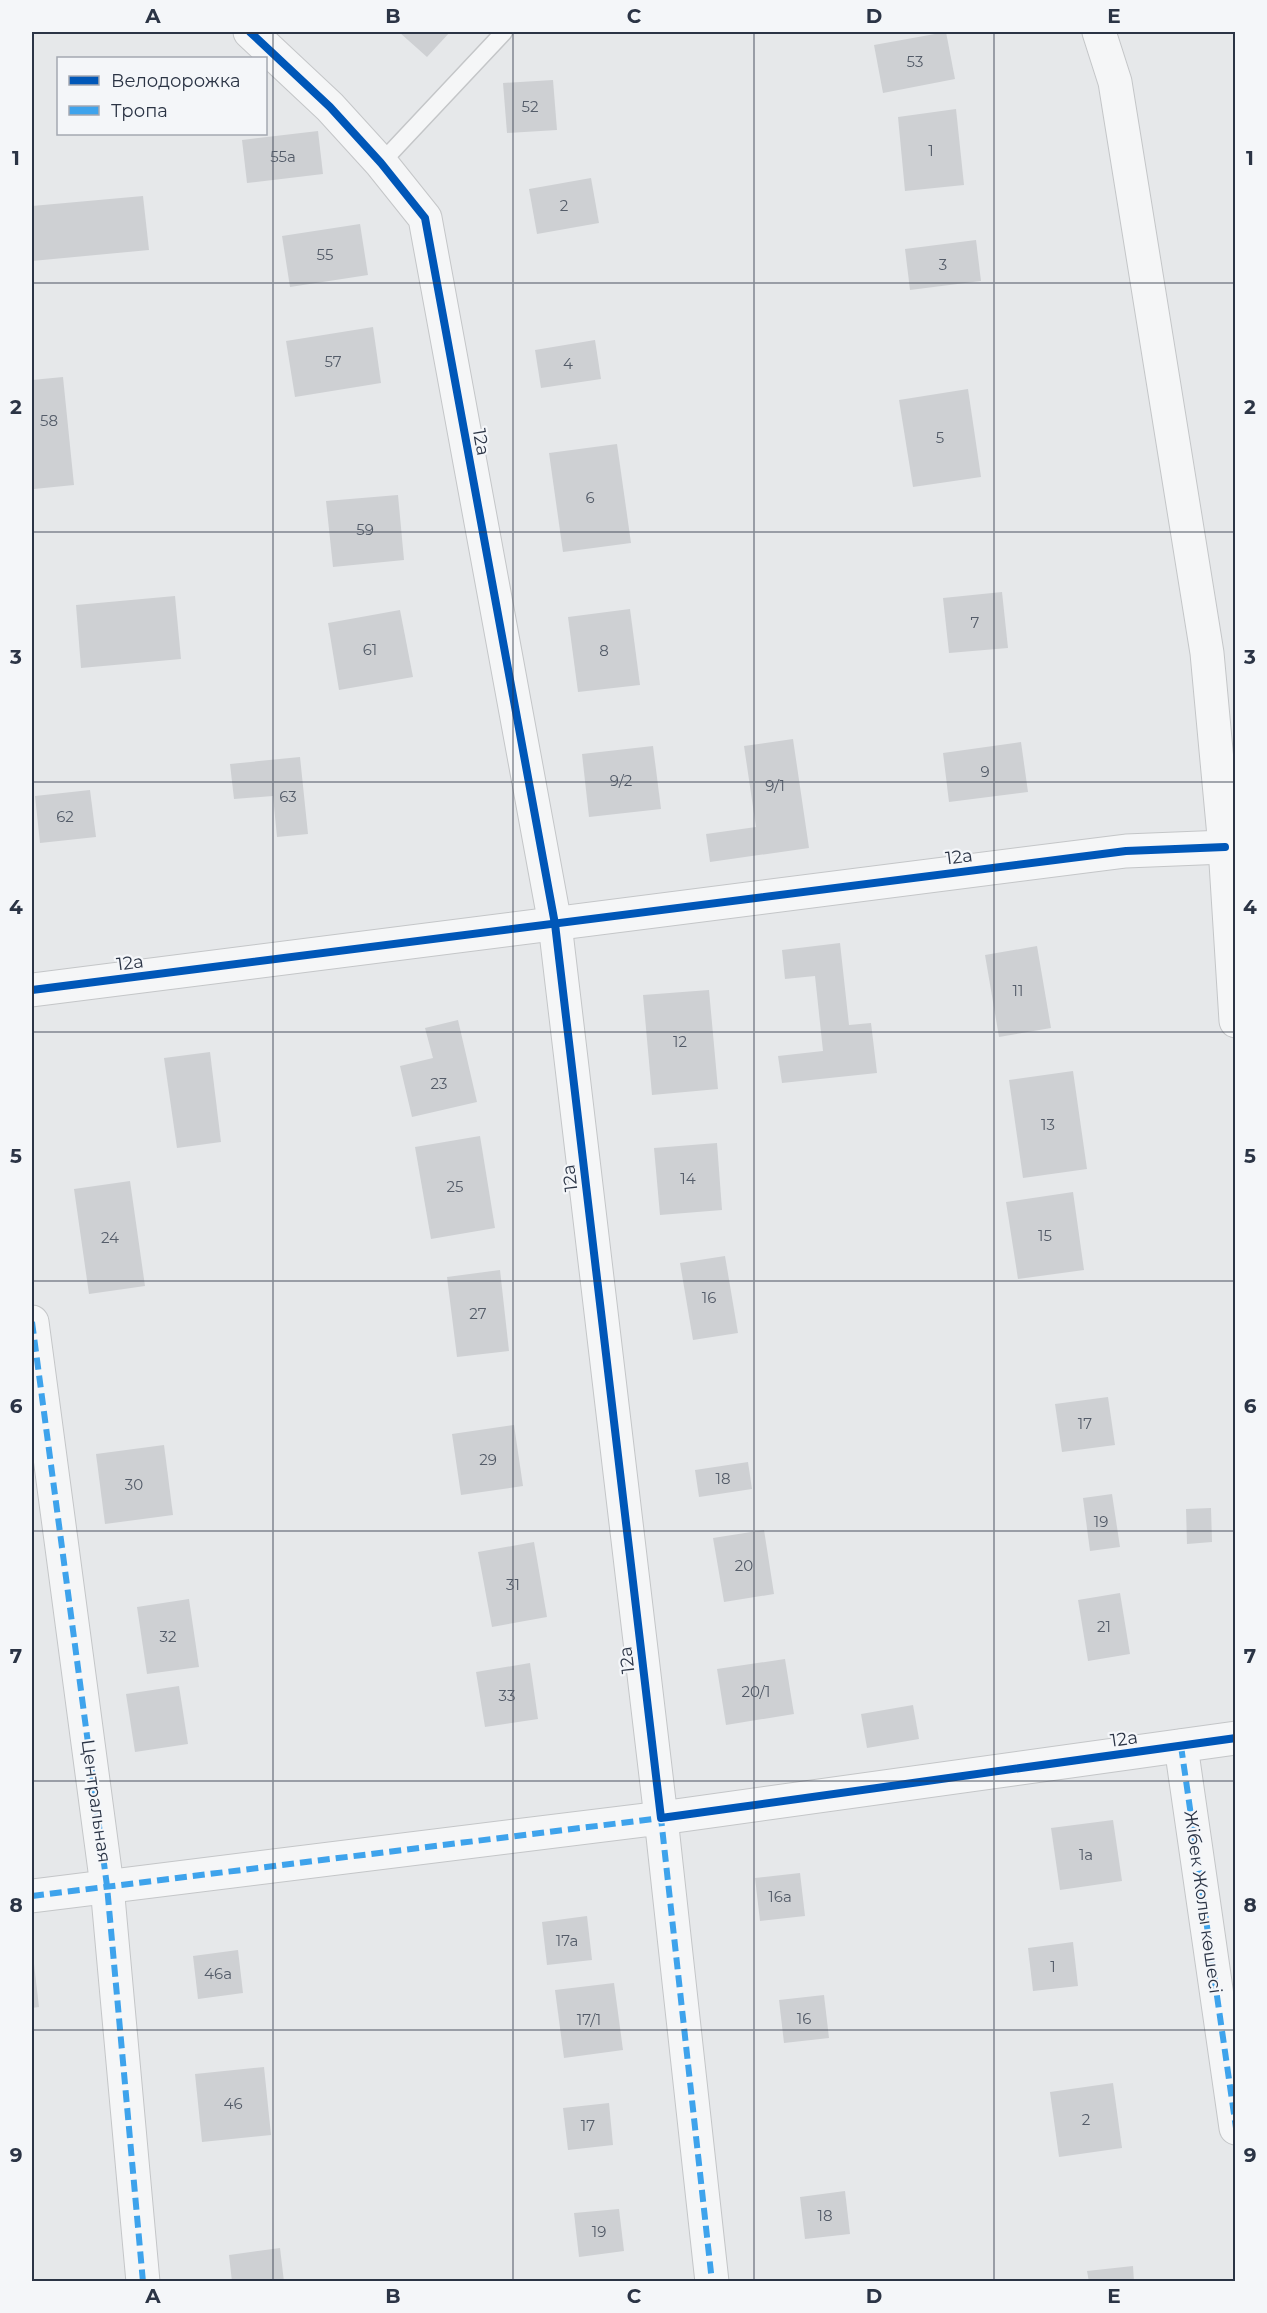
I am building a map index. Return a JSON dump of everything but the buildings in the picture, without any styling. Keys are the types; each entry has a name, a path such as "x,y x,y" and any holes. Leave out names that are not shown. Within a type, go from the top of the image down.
{"street":[{"name":"12а","path":"250,32 330,107 381,163 425,218 555,924 661,1818 1236,1738"},
{"path":"1098,32 1117,94 1227,770 1225,847 1236,1021"},
{"name":"12а","path":"32,990 1126,851 1225,847"},
{"name":"Центральная","path":"32,1322 107,1886 143,2282"},
{"name":"Жібек Жолы көшесі","path":"1181,1746 1236,2128"},
{"path":"32,1896 661,1818 712,2282"}],"lane":[{"path":"381,163 504,32"}],"marked path":[{"path":"32,1322 107,1886 143,2282"},
{"path":"1181,1746 1236,2128"},
{"path":"32,1896 661,1818 712,2282"}],"cycle path":[{"path":"250,32 330,107 381,163 425,218 555,924 661,1818 1236,1738"},
{"path":"32,990 1126,851 1225,847"}]}
